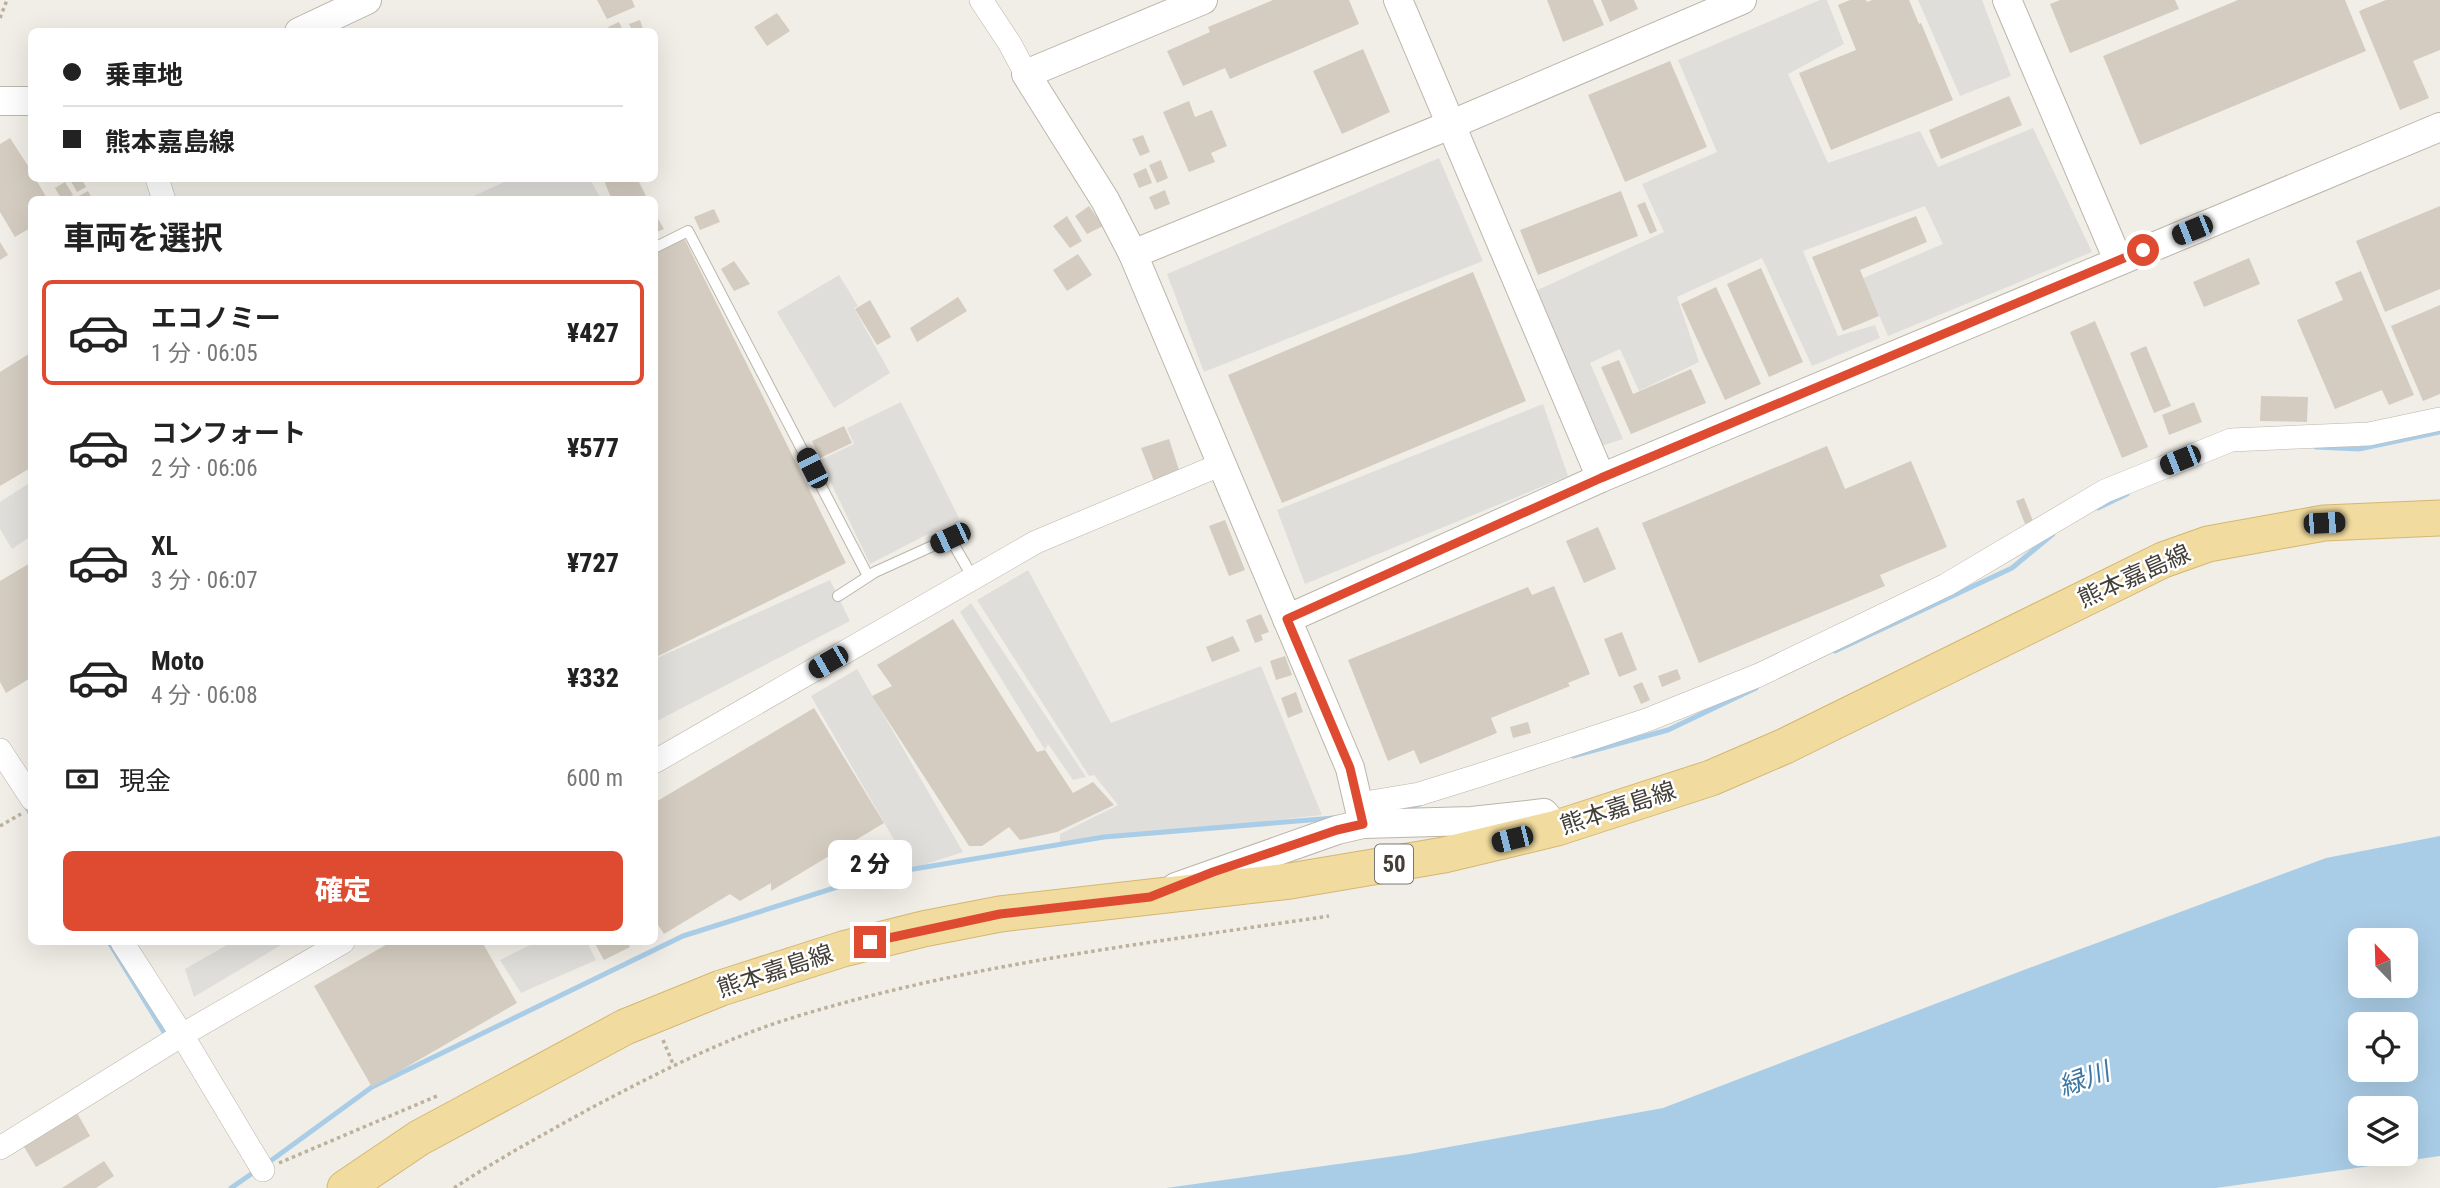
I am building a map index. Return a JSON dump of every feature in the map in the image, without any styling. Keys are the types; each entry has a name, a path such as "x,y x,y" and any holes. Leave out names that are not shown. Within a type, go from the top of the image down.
{"main road":[{"name":"熊本嘉島線","path":"345,1188 419,1138 625,1027 721,988 843,949 923,929 1000,914 1290,881 1355,871 1444,855 1557,828 1710,778 1785,746 2152,565 2208,544 2324,523 2440,518"}],"street":[{"path":"308,28 367,0"},
{"path":"981,0 1105,200 1133,254 1350,768 1361,814"},
{"path":"1026,74 1203,0"},
{"path":"1398,0 1601,478"},
{"path":"1133,254 1450,125 1742,0"},
{"path":"2007,0 2118,260"},
{"path":"0,101 28,101"},
{"path":"1287,619 1601,478 2440,127"},
{"path":"1150,897 1213,872 1337,830 1361,814 1647,720 1759,675 1946,585 2105,491 2231,440 2370,434 2440,419"},
{"path":"658,760 1036,542 1222,464"},
{"path":"0,750 23,769 28,795"},
{"path":"1361,814 1472,821 1544,813 1557,828"},
{"path":"124,945 263,1170"},
{"path":"0,1148 182,1035 338,945"}],"lane":[{"path":"658,245 688,231 868,576"},
{"path":"838,596 868,576 950,538 972,578"}],"path":[{"path":"0,18 7,0"},
{"path":"0,826 28,806"},
{"path":"454,1188 501,1157 673,1064 777,1023 886,992 1010,965 1329,916"},
{"path":"263,1170 443,1094"}],"shaded area":[{"path":"1820,0 1827,0 1844,44 1788,74 1828,163 1920,131 1938,167 2033,128 2092,252 1888,336 1863,278 1943,244 1925,206 1803,251 1838,336 1875,325 1880,338 1812,366 1762,258 1677,297 1699,362 1639,391 1620,349 1590,363 1623,439 1598,447 1531,293 1664,232 1642,184 1717,152 1678,60"},
{"path":"1918,0 1982,0 2011,76 1960,96"},
{"path":"1439,158 1483,261 1204,372 1167,274"},
{"path":"504,182 592,182 599,196 474,196"},
{"path":"839,275 858,306 854,308 890,373 834,408 777,312"},
{"path":"901,402 959,518 870,564 820,460 854,444 847,428"},
{"path":"1543,404 1568,476 1305,584 1277,510"},
{"path":"28,484 28,538 12,549 0,529 0,502"},
{"path":"1028,570 1111,723 1261,666 1322,815 1060,844 1060,834 1118,805 1094,775 1089,776 977,600"},
{"path":"830,580 850,621 658,720 658,658"},
{"path":"971,603 1086,777 1073,780 1048,744 1045,750 960,612"},
{"path":"857,669 963,852 911,869 811,696"},
{"path":"227,945 281,945 194,997 185,969"},
{"path":"530,945 588,945 596,960 521,993 500,960"}],"water":[{"name":"緑川","path":"2440,836 2440,1156 2418,1159 2418,1096 2348,1096 2348,1166 2370,1166 2216,1188 1166,1188 1410,1154 1663,1108 2326,858"}],"building":[{"path":"597,0 632,0 635,7 607,19"},
{"path":"1273,0 1349,0 1359,24 1230,79 1225,68 1183,86 1167,51 1210,32 1208,27"},
{"path":"1547,0 1593,0 1604,25 1563,42"},
{"path":"1601,0 1634,0 1638,9 1610,22"},
{"path":"1850,0 1909,0 1953,100 1831,150 1799,73 1856,50 1838,5"},
{"path":"2060,0 2175,0 2179,9 2070,53 2050,4"},
{"path":"2238,0 2345,0 2366,51 2140,145 2103,56"},
{"path":"2386,0 2440,0 2440,50 2413,61 2429,98 2400,110 2359,11"},
{"path":"777,13 790,31 767,46 754,27"},
{"path":"640,20 643,28 631,28 629,24"},
{"path":"619,22 622,28 609,28"},
{"path":"1363,49 1390,112 1342,134 1313,71"},
{"path":"1670,61 1707,147 1625,182 1588,95"},
{"path":"2009,96 2022,125 1941,159 1929,130"},
{"path":"1189,101 1195,117 1212,110 1227,146 1211,153 1215,162 1189,172 1163,112"},
{"path":"1143,135 1150,152 1140,156 1132,139"},
{"path":"10,138 28,166 28,182 37,182 46,196 28,196 28,229 15,237 0,212 0,144"},
{"path":"1161,160 1168,178 1157,183 1149,165"},
{"path":"1146,168 1152,183 1139,188 1133,174"},
{"path":"65,182 73,195 60,196 55,188"},
{"path":"71,182 83,182 86,187 77,192"},
{"path":"605,182 639,182 646,196 610,196"},
{"path":"1165,190 1170,204 1155,210 1149,197"},
{"path":"1621,191 1638,236 1538,275 1520,230"},
{"path":"1645,202 1657,231 1650,234 1637,205"},
{"path":"1089,206 1103,226 1087,234 1075,216"},
{"path":"2440,206 2440,289 2385,312 2356,241"},
{"path":"714,209 720,222 700,230 694,217"},
{"path":"1067,216 1082,241 1070,248 1053,226"},
{"path":"1916,216 1927,242 1860,270 1879,316 1843,331 1812,257"},
{"path":"658,219 664,229 658,231"},
{"path":"684,238 846,563 658,656 658,251"},
{"path":"0,242 8,255 0,260"},
{"path":"1078,254 1092,275 1067,291 1053,270"},
{"path":"2249,258 2260,284 2204,307 2193,282"},
{"path":"734,261 750,284 734,291 721,269"},
{"path":"1761,268 1803,362 1769,377 1727,284"},
{"path":"2361,271 2414,395 2389,405 2382,390 2335,409 2297,320 2343,300 2335,282"},
{"path":"1473,272 1526,401 1282,503 1228,375"},
{"path":"1716,287 1761,384 1725,400 1681,304"},
{"path":"958,297 967,311 917,342 910,328"},
{"path":"870,300 891,337 877,345 855,309"},
{"path":"2440,305 2440,394 2423,401 2391,326"},
{"path":"2095,321 2148,447 2122,458 2070,332"},
{"path":"2146,346 2171,406 2154,413 2130,353"},
{"path":"28,354 28,469 0,486 0,372"},
{"path":"1619,360 1633,394 1691,369 1706,403 1631,434 1601,367"},
{"path":"2261,396 2308,397 2307,422 2260,421"},
{"path":"2194,402 2202,422 2169,435 2162,415"},
{"path":"844,426 852,443 820,458 812,441"},
{"path":"1169,439 1180,473 1154,481 1141,448"},
{"path":"1827,446 1845,489 1911,461 1947,547 1880,575 1885,586 1699,663 1642,523"},
{"path":"2024,498 2033,521 2025,524 2016,501"},
{"path":"1225,520 1245,570 1229,576 1209,526"},
{"path":"1598,527 1616,569 1584,583 1566,541"},
{"path":"28,564 28,679 6,693 0,682 0,581"},
{"path":"1554,586 1590,674 1568,683 1570,686 1491,718 1497,733 1420,764 1414,750 1388,761 1348,660 1528,587 1532,595"},
{"path":"1261,614 1269,632 1261,635 1263,640 1255,643 1246,620"},
{"path":"953,619 1037,752 1045,750 1073,793 1093,782 1114,805 1057,832 1020,840 1009,827 982,846 969,846 872,696 892,686 877,665"},
{"path":"1622,632 1637,670 1619,677 1604,639"},
{"path":"1233,636 1240,651 1212,662 1206,647"},
{"path":"1285,656 1292,675 1276,680 1270,661"},
{"path":"1677,669 1681,679 1662,687 1658,676"},
{"path":"1642,682 1650,700 1641,704 1633,686"},
{"path":"1296,692 1303,712 1288,718 1281,698"},
{"path":"814,708 884,823 771,891 771,883 740,901 730,894 664,934 658,925 658,801"},
{"path":"1528,722 1531,733 1513,738 1510,727"},
{"path":"386,945 484,945 517,1003 372,1087 314,986"},
{"path":"596,945 630,947 604,960"},
{"path":"77,1113 90,1136 36,1167 23,1145"},
{"path":"104,1161 114,1176 96,1188 62,1188"}],"waterway":[{"path":"2316,447 2359,449 2440,432"},
{"path":"2098,508 2127,494"},
{"path":"1835,651 2012,568 2053,534"},
{"path":"1573,756 1668,730 1756,688"},
{"path":"24,803 28,810"},
{"path":"1399,810 1420,804"},
{"path":"265,1165 372,1087 683,936 872,876 1104,837 1334,818"},
{"path":"111,945 167,1037"},
{"path":"231,1188 257,1170"}],"route":[{"path":"870,942 1000,914 1150,897 1213,872 1337,830 1363,824 1350,768 1287,619 1601,478 2143,250"}]}
